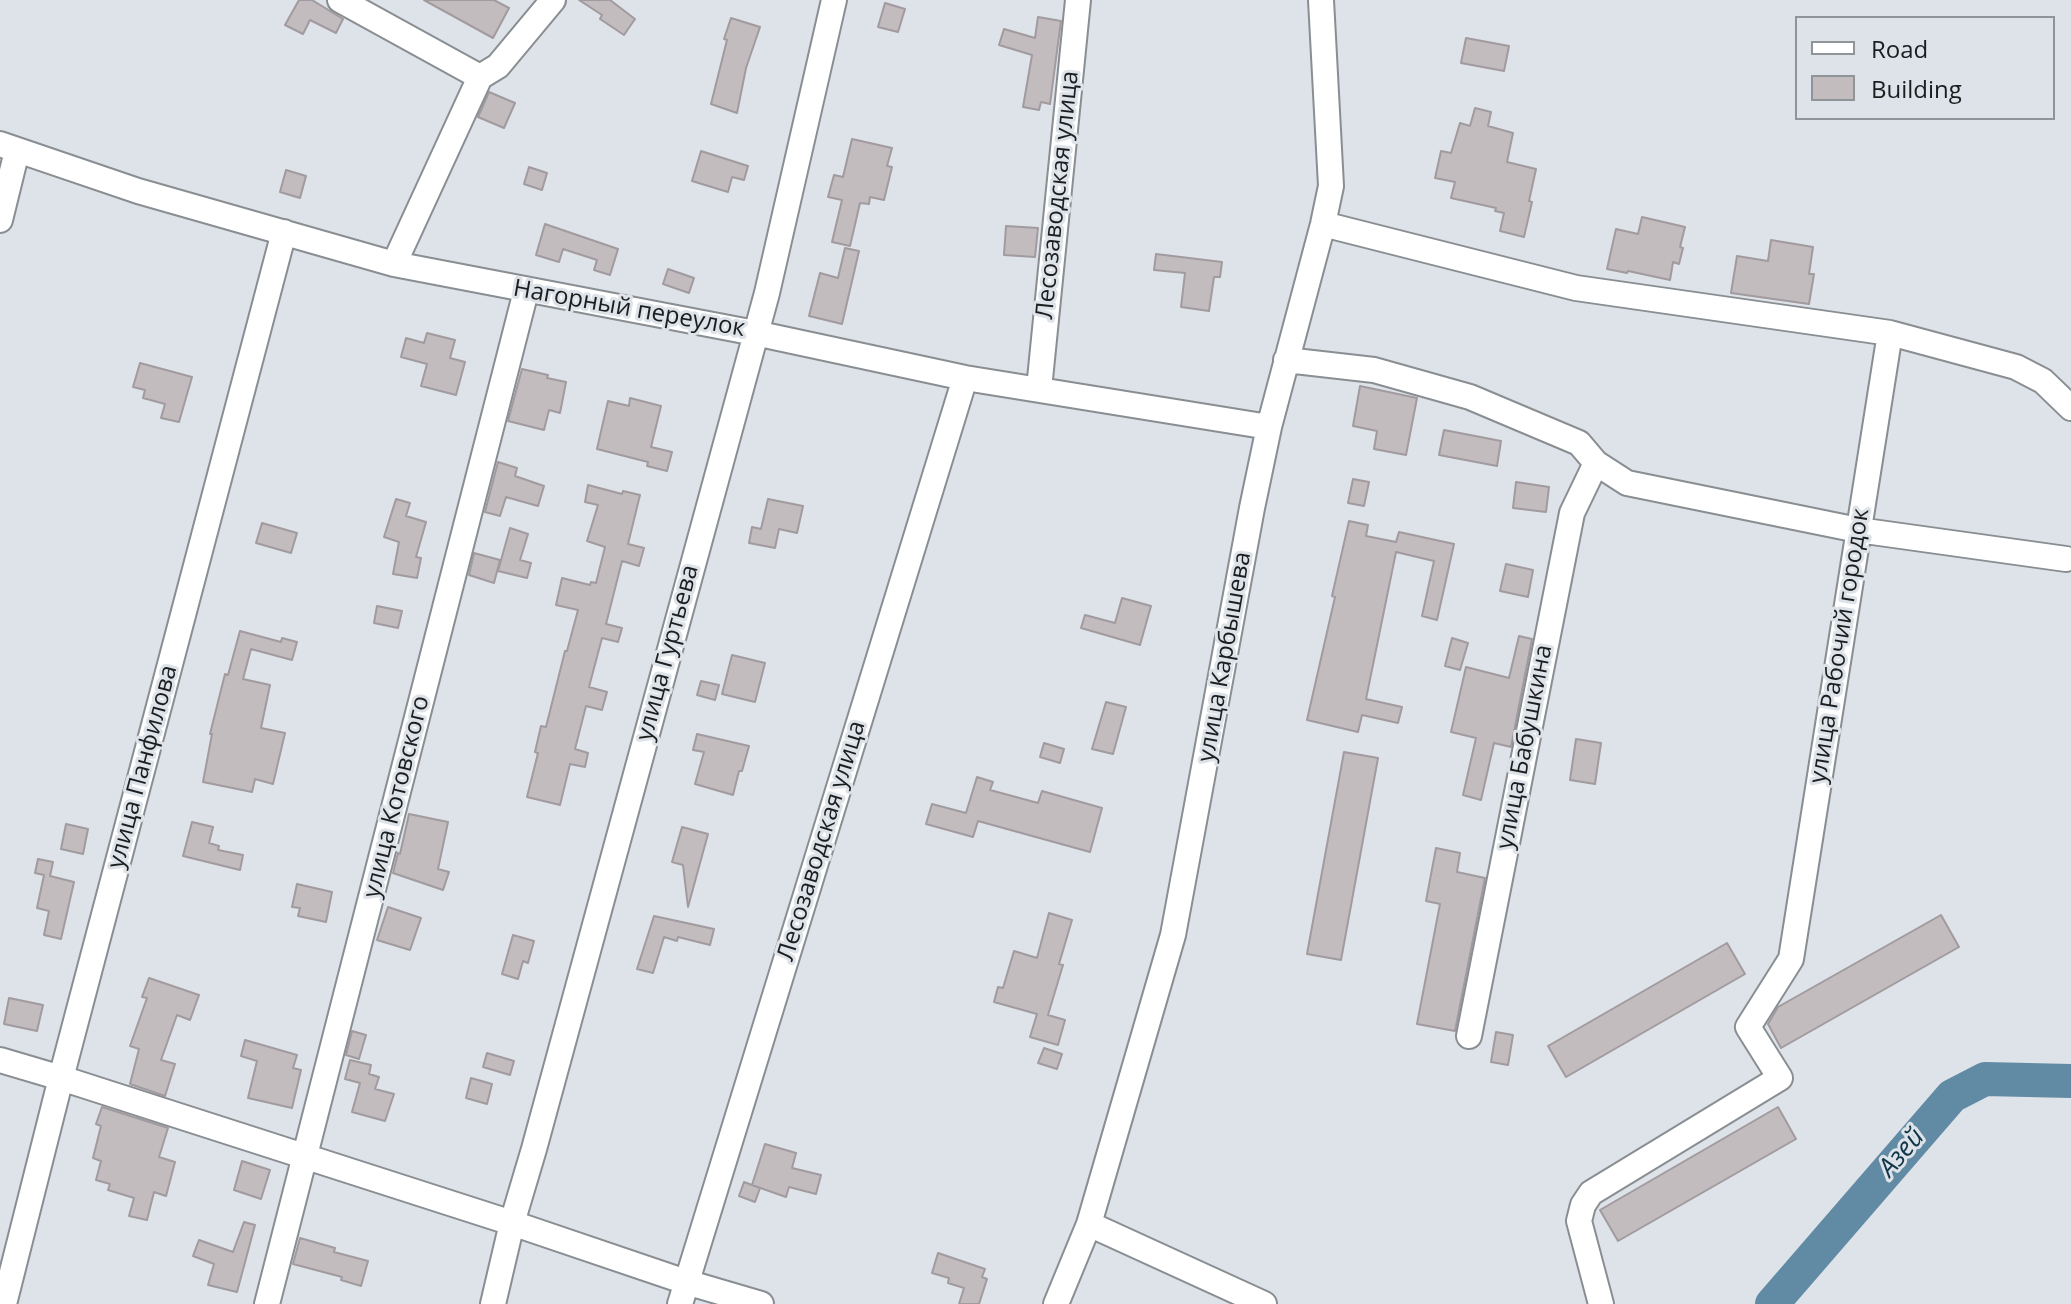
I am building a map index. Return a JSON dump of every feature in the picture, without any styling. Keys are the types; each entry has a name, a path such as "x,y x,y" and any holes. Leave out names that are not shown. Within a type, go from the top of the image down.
{"street":[{"path":"340,0 480,77"},
{"path":"394,264 480,77 498,66 553,0"},
{"name":"улица Гуртьева","path":"493,1304 512,1223 767,293 834,0"},
{"name":"Лесозаводская улица","path":"1039,389 1078,0"},
{"name":"улица Карбышева","path":"1056,1304 1089,1224 1173,935 1269,427 1331,186 1321,0"},
{"path":"0,220 9,148"},
{"name":"Нагорный переулок","path":"9,148 138,191 394,264 755,333 965,378 1269,427"},
{"path":"1323,224 1576,288 1890,333 2016,367 2043,381 2071,408"},
{"name":"улица Панфилова","path":"4,1304 284,232"},
{"name":"улица Котовского","path":"267,1304 526,291"},
{"name":"улица Рабочий городок","path":"1601,1304 1579,1221 1583,1205 1591,1193 1780,1078 1748,1027 1791,959 1890,333"},
{"path":"1286,360 1374,370 1470,397 1579,443 1596,463 1627,483 1858,530 2066,559"},
{"name":"Лесозаводская улица","path":"683,1293 965,378"},
{"name":"улица Бабушкина","path":"1469,1036 1572,513 1596,463"},
{"path":"0,1060 512,1223 683,1293 761,1304"},
{"path":"1089,1224 1264,1304"}],"building":[{"path":"299,0 312,0 343,19 336,33 310,20 303,34 285,25"},
{"path":"424,0 494,0 509,8 493,38"},
{"path":"579,0 610,0 635,19 624,35"},
{"path":"885,3 905,9 898,32 878,27"},
{"path":"1038,17 1061,21 1050,104 1041,102 1039,110 1023,107 1032,55 999,45 1004,29 1035,38"},
{"path":"731,18 760,27 746,68 737,113 711,104"},
{"path":"1466,38 1509,46 1504,71 1461,63"},
{"path":"489,92 515,103 504,128 478,117"},
{"path":"1475,108 1491,112 1488,126 1513,133 1507,162 1536,169 1524,237 1500,231 1504,213 1495,211 1496,208 1451,198 1455,182 1435,178 1441,151 1451,153 1460,123 1470,126"},
{"path":"852,139 892,148 887,166 892,167 884,200 870,197 869,204 860,203 850,246 832,242 842,200 828,197 834,175 843,177"},
{"path":"701,151 748,166 744,180 732,177 728,192 692,181"},
{"path":"529,167 547,173 542,190 524,184"},
{"path":"286,170 306,176 300,198 280,192"},
{"path":"1642,217 1685,227 1679,264 1673,262 1670,280 1607,269 1616,229 1638,234"},
{"path":"545,224 618,249 610,275 594,270 597,260 563,249 559,262 536,255"},
{"path":"1006,226 1038,228 1035,257 1004,255"},
{"path":"1771,240 1813,247 1809,274 1814,274 1809,304 1731,293 1737,256 1768,261"},
{"path":"845,248 859,251 842,324 809,316 820,273 838,278"},
{"path":"1156,254 1222,262 1220,277 1214,277 1209,311 1181,307 1185,273 1154,270"},
{"path":"668,269 694,278 689,293 663,284"},
{"path":"427,333 455,340 450,358 465,362 456,395 421,386 427,364 401,357 406,338 424,343"},
{"path":"140,363 192,377 179,422 161,418 165,404 143,398 145,390 133,387"},
{"path":"522,369 566,382 560,413 549,410 544,430 508,421"},
{"path":"1360,386 1417,398 1406,455 1374,449 1377,431 1353,426"},
{"path":"630,398 661,406 651,447 672,452 667,471 647,466 648,462 597,449 608,401 629,406"},
{"path":"1444,430 1501,441 1497,466 1439,455"},
{"path":"498,462 517,468 515,476 544,486 538,506 506,497 500,516 485,512"},
{"path":"1353,479 1369,482 1364,506 1348,503"},
{"path":"1516,482 1549,487 1546,512 1513,508"},
{"path":"588,485 622,494 623,491 640,495 628,544 644,548 639,566 622,561 606,624 622,628 618,642 602,638 589,687 607,692 602,710 586,706 575,749 588,753 585,767 570,764 560,805 527,797 541,726 546,727 578,610 556,605 562,578 590,585 591,582 596,583 605,547 587,541 598,505 585,502"},
{"path":"396,499 410,503 406,516 426,522 416,557 421,558 417,578 393,574 399,542 384,537"},
{"path":"768,499 803,506 797,533 779,529 775,548 749,543 752,527 761,529"},
{"path":"1349,521 1368,525 1366,536 1396,542 1399,532 1454,544 1437,620 1422,616 1434,561 1396,552 1366,699 1402,707 1398,723 1362,715 1358,732 1307,720"},
{"path":"262,523 297,533 291,553 256,543"},
{"path":"510,528 528,534 520,560 531,563 527,578 498,571"},
{"path":"474,553 500,560 494,583 469,575"},
{"path":"1506,564 1533,570 1528,597 1500,591"},
{"path":"1122,598 1151,606 1140,645 1081,628 1085,615 1115,623"},
{"path":"377,606 402,611 398,628 374,623"},
{"path":"240,631 281,642 282,638 297,642 292,660 251,649 243,679 270,685 261,728 285,733 273,784 255,779 252,792 203,782 210,734"},
{"path":"1519,636 1532,639 1511,747 1494,743 1481,800 1463,795 1476,738 1451,732 1466,667 1509,678"},
{"path":"1452,638 1468,643 1460,670 1445,666"},
{"path":"732,655 765,663 755,702 722,694"},
{"path":"701,681 719,685 715,700 697,695"},
{"path":"1106,702 1126,707 1113,754 1092,749"},
{"path":"697,734 749,746 733,795 695,784 704,752 693,750"},
{"path":"1576,739 1601,743 1595,784 1570,780"},
{"path":"1044,743 1064,749 1060,763 1040,757"},
{"path":"1344,752 1378,758 1341,960 1307,954"},
{"path":"977,777 993,782 990,790 1038,803 1042,791 1102,808 1090,852 978,821 973,837 926,824 932,804 966,813"},
{"path":"409,814 448,822 438,869 449,872 443,890 393,873"},
{"path":"192,822 213,827 209,843 219,846 218,850 243,855 240,870 183,856"},
{"path":"66,824 88,829 83,854 61,849"},
{"path":"682,827 708,834 688,907 683,865 672,862"},
{"path":"1436,848 1460,853 1457,872 1485,878 1455,1031 1417,1024 1440,904 1426,901"},
{"path":"38,859 53,862 50,876 74,882 61,939 44,935 49,911 37,908 44,875 35,873"},
{"path":"297,884 332,892 326,922 298,916 300,908 292,907"},
{"path":"388,907 421,918 410,950 377,940"},
{"path":"1049,913 1072,920 1048,1015 1065,1020 1058,1045 1030,1037 1037,1014 994,1002 998,987 1003,988 1014,951 1037,958"},
{"path":"1941,915 1959,947 1781,1048 1768,1024 1778,1007"},
{"path":"654,916 714,929 710,945 664,937 653,973 637,969"},
{"path":"513,935 534,941 528,963 523,961 518,979 502,974"},
{"path":"1727,943 1745,974 1566,1077 1548,1046"},
{"path":"149,978 199,995 190,1020 177,1015 161,1060 175,1064 165,1096 130,1084 139,1049 130,1046 147,998 142,997"},
{"path":"9,998 43,1005 37,1031 4,1024"},
{"path":"352,1031 366,1035 359,1059 346,1055"},
{"path":"1496,1032 1513,1035 1508,1065 1491,1062"},
{"path":"245,1040 297,1055 293,1068 301,1070 292,1108 248,1098 257,1061 241,1056"},
{"path":"1044,1048 1062,1054 1057,1069 1038,1063"},
{"path":"487,1053 514,1061 510,1075 483,1067"},
{"path":"350,1060 371,1065 369,1074 379,1077 375,1089 394,1094 385,1121 352,1112 360,1083 345,1079"},
{"path":"471,1078 492,1084 487,1104 466,1098"},
{"path":"102,1107 168,1128 159,1157 175,1162 166,1196 154,1192 147,1220 129,1216 134,1198 108,1190 110,1184 96,1180 101,1161 93,1158 101,1126 96,1124"},
{"path":"1778,1107 1796,1139 1618,1241 1600,1210"},
{"path":"765,1144 796,1153 792,1168 821,1175 816,1194 789,1187 786,1197 752,1185"},
{"path":"242,1161 270,1170 261,1199 234,1190"},
{"path":"744,1182 760,1188 755,1202 739,1196"},
{"path":"244,1222 255,1225 237,1292 208,1285 214,1264 193,1256 199,1240 233,1252"},
{"path":"300,1238 368,1261 361,1286 341,1280 342,1277 293,1264"},
{"path":"938,1253 985,1269 982,1277 987,1279 979,1304 959,1304 964,1288 948,1283 949,1278 932,1273"}],"waterway":[{"name":"Азей","path":"1772,1304 1952,1096 1985,1079 2071,1081"}]}
